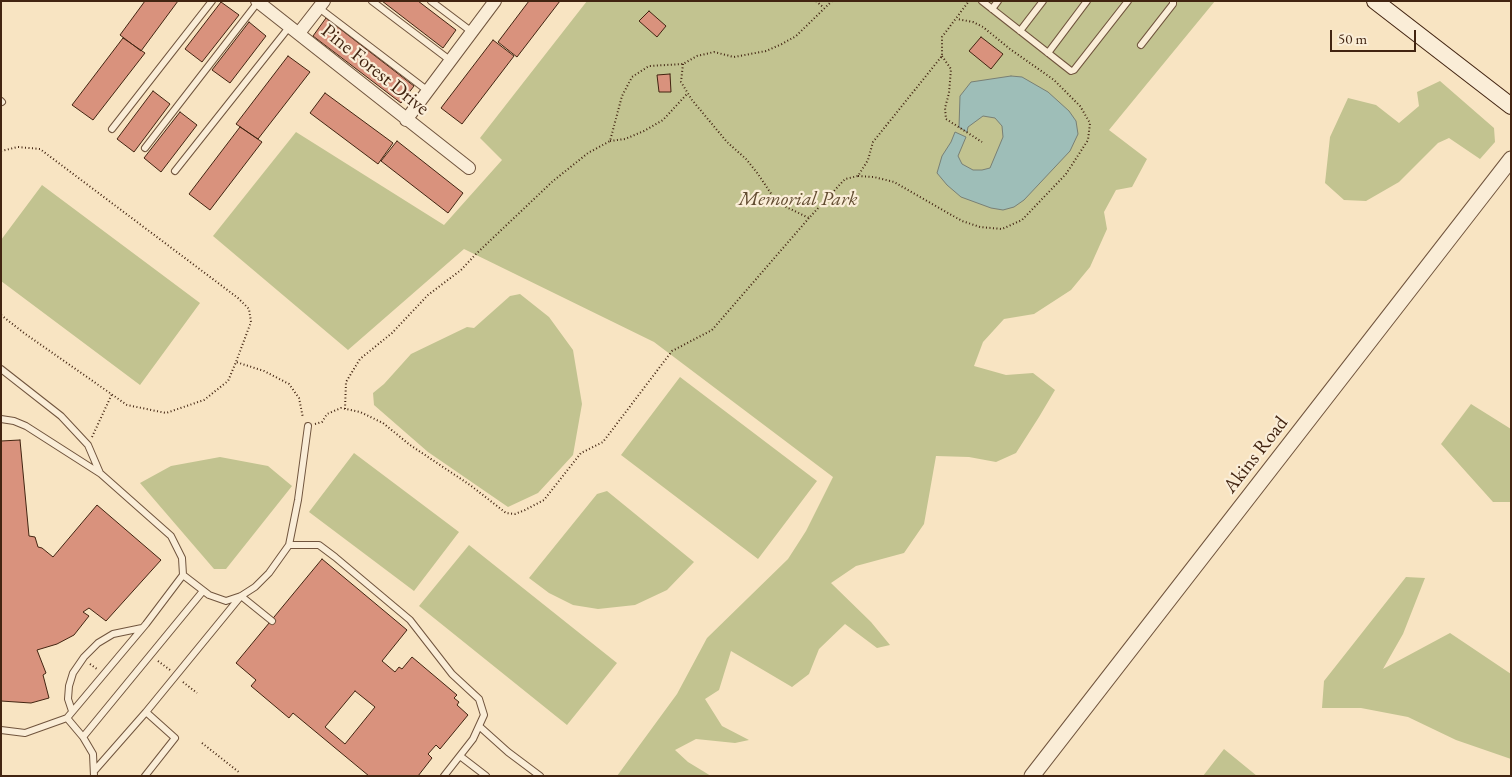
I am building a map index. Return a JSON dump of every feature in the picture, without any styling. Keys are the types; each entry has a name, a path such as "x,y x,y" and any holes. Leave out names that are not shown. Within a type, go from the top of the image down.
{"main road":[{"path":"1375,1 1511,106"}],"street":[{"path":"406,120 495,1"},
{"name":"Pine Forest Drive","path":"258,2 468,168"},
{"path":"294,30 322,4"},
{"name":"Akins Road","path":"1032,776 1511,159"}],"lane":[{"path":"112,129 212,1"},
{"path":"372,1 451,61"},
{"path":"431,1 472,32"},
{"path":"982,1 1069,70 1074,70 1128,1"},
{"path":"992,9 998,1"},
{"path":"1020,31 1043,1"},
{"path":"1048,54 1088,1"},
{"path":"1141,45 1173,4 1173,1"},
{"path":"145,148 258,2"},
{"path":"322,4 428,91"},
{"path":"175,171 294,30"},
{"path":"1,369 61,416 88,445 101,474"},
{"path":"1,419 14,421 26,426 101,474 171,536 182,558 183,575 142,628 67,718 25,733 1,730"},
{"path":"183,575 209,595 226,602 241,596 262,580 289,545 298,500 308,426"},
{"path":"289,545 319,545 410,620 452,674 479,698 484,715 473,739 444,776"},
{"path":"83,737 203,590"},
{"path":"241,596 272,621"},
{"path":"94,773 241,596"},
{"path":"72,712 68,699 68,686 73,673 84,657 98,643 113,634 142,628"},
{"path":"145,776 175,738 146,712"},
{"path":"67,718 83,737 93,754 94,773"},
{"path":"479,726 508,752 540,776"},
{"path":"460,756 486,776"}],"path":[{"path":"816,1 824,8"},
{"path":"610,141 622,96 632,77 649,66 683,64 697,56 714,52 734,57 766,51 796,36 832,1"},
{"path":"969,1 942,37 942,56 951,69 950,86 945,108 946,119 982,142"},
{"path":"236,362 264,371 289,384 299,398 303,417 308,426 322,422 327,414 341,408 360,412 383,423 506,513 515,514 525,510 544,500 581,453 604,442 672,351 712,330 845,179 858,176 874,176 894,182 962,220 980,227 1002,229 1022,220 1029,214 1066,174 1088,140 1090,123 1080,106 1054,80 983,27 973,22 956,19"},
{"path":"858,176 868,160 872,142 942,56"},
{"path":"683,64 681,82 687,93 727,142 746,159 774,198 782,205 809,218"},
{"path":"345,409 346,382 360,360 392,332 428,295 461,270 553,181 588,153 610,141 624,140 663,120 687,93"},
{"path":"1,151 18,147 40,149 238,298 249,309 252,322 228,381 204,400 166,413 127,405 1,315"},
{"path":"93,435 112,394"},
{"path":"90,664 97,669"},
{"path":"202,743 240,773"}],"green space":[{"name":"Memorial Park","path":"587,1 1215,1 1109,130 1147,159 1132,187 1116,190 1104,212 1107,229 1090,267 1071,290 1034,314 1004,319 983,342 974,366 1006,375 1033,373 1055,390 1016,453 996,462 969,457 936,456 924,524 904,553 856,566 831,583 871,622 890,645 877,648 845,624 819,649 809,674 792,687 731,651 719,690 705,699 722,726 749,740 735,743 696,739 675,750 688,762 711,776 617,776 677,694 707,638 788,559 806,531 833,477 654,342 464,249 348,350 213,236 296,132 444,225 502,160 480,138"},
{"path":"1440,81 1494,128 1495,142 1480,159 1449,138 1438,143 1399,182 1366,201 1344,200 1325,183 1330,137 1348,98 1376,105 1399,123 1419,106 1417,92"},
{"path":"42,185 200,303 140,385 1,281 1,240"},
{"path":"520,294 549,317 573,350 582,404 573,455 538,493 508,507 428,452 374,405 373,393 384,384 411,354 467,327 474,328 510,296"},
{"path":"680,377 817,481 758,559 621,455"},
{"path":"1471,404 1511,429 1511,502 1493,502 1441,444"},
{"path":"354,453 459,532 414,591 309,512"},
{"path":"220,457 268,466 292,486 226,569 214,569 140,483 171,466"},
{"path":"607,491 694,562 667,590 635,605 598,609 573,605 549,593 529,578 597,494"},
{"path":"469,545 617,663 567,725 419,606"},
{"path":"1406,577 1425,578 1403,634 1383,669 1450,633 1511,674 1511,759 1456,740 1408,717 1361,708 1322,708 1324,681"},
{"path":"1224,749 1257,776 1203,776"}],"water":[{"path":"1011,76 1022,77 1048,92 1069,111 1076,121 1078,134 1070,151 1024,200 1014,207 1003,210 991,208 961,197 937,173 942,156 955,132 966,137 958,156 962,164 973,170 990,168 1003,137 1002,126 995,118 983,116 968,127 967,132 959,127 960,96 971,82"}],"building":[{"path":"145,1 178,1 141,51 120,35"},
{"path":"382,1 418,1 456,30 443,48"},
{"path":"529,1 560,1 517,57 498,42"},
{"path":"221,2 239,15 202,62 185,49"},
{"path":"649,11 666,26 657,37 639,21"},
{"path":"326,18 414,86 401,103 313,36"},
{"path":"249,22 266,36 230,83 212,70"},
{"path":"981,37 1003,54 991,69 969,51"},
{"path":"123,38 145,53 93,120 72,105"},
{"path":"493,40 514,56 462,124 441,108"},
{"path":"288,56 310,72 258,139 236,124"},
{"path":"670,74 671,92 659,92 657,75"},
{"path":"153,91 170,104 134,152 117,139"},
{"path":"325,93 393,143 378,164 310,113"},
{"path":"180,112 197,125 161,172 144,158"},
{"path":"240,127 262,142 210,210 189,194"},
{"path":"397,141 463,193 448,213 381,161"},
{"path":"20,440 29,536 35,537 38,547 53,557 97,505 161,560 106,621 89,608 83,612 89,616 74,635 57,644 37,650 46,673 43,675 49,698 31,703 1,701 1,441"},
{"path":"322,559 407,630 382,661 395,672 399,667 402,669 412,657 457,695 454,698 459,702 457,705 468,715 440,749 436,745 428,754 432,758 418,776 369,776 293,713 289,718 251,686 256,680 236,663","holes":["355,691 375,707 345,744 325,727"]}]}
